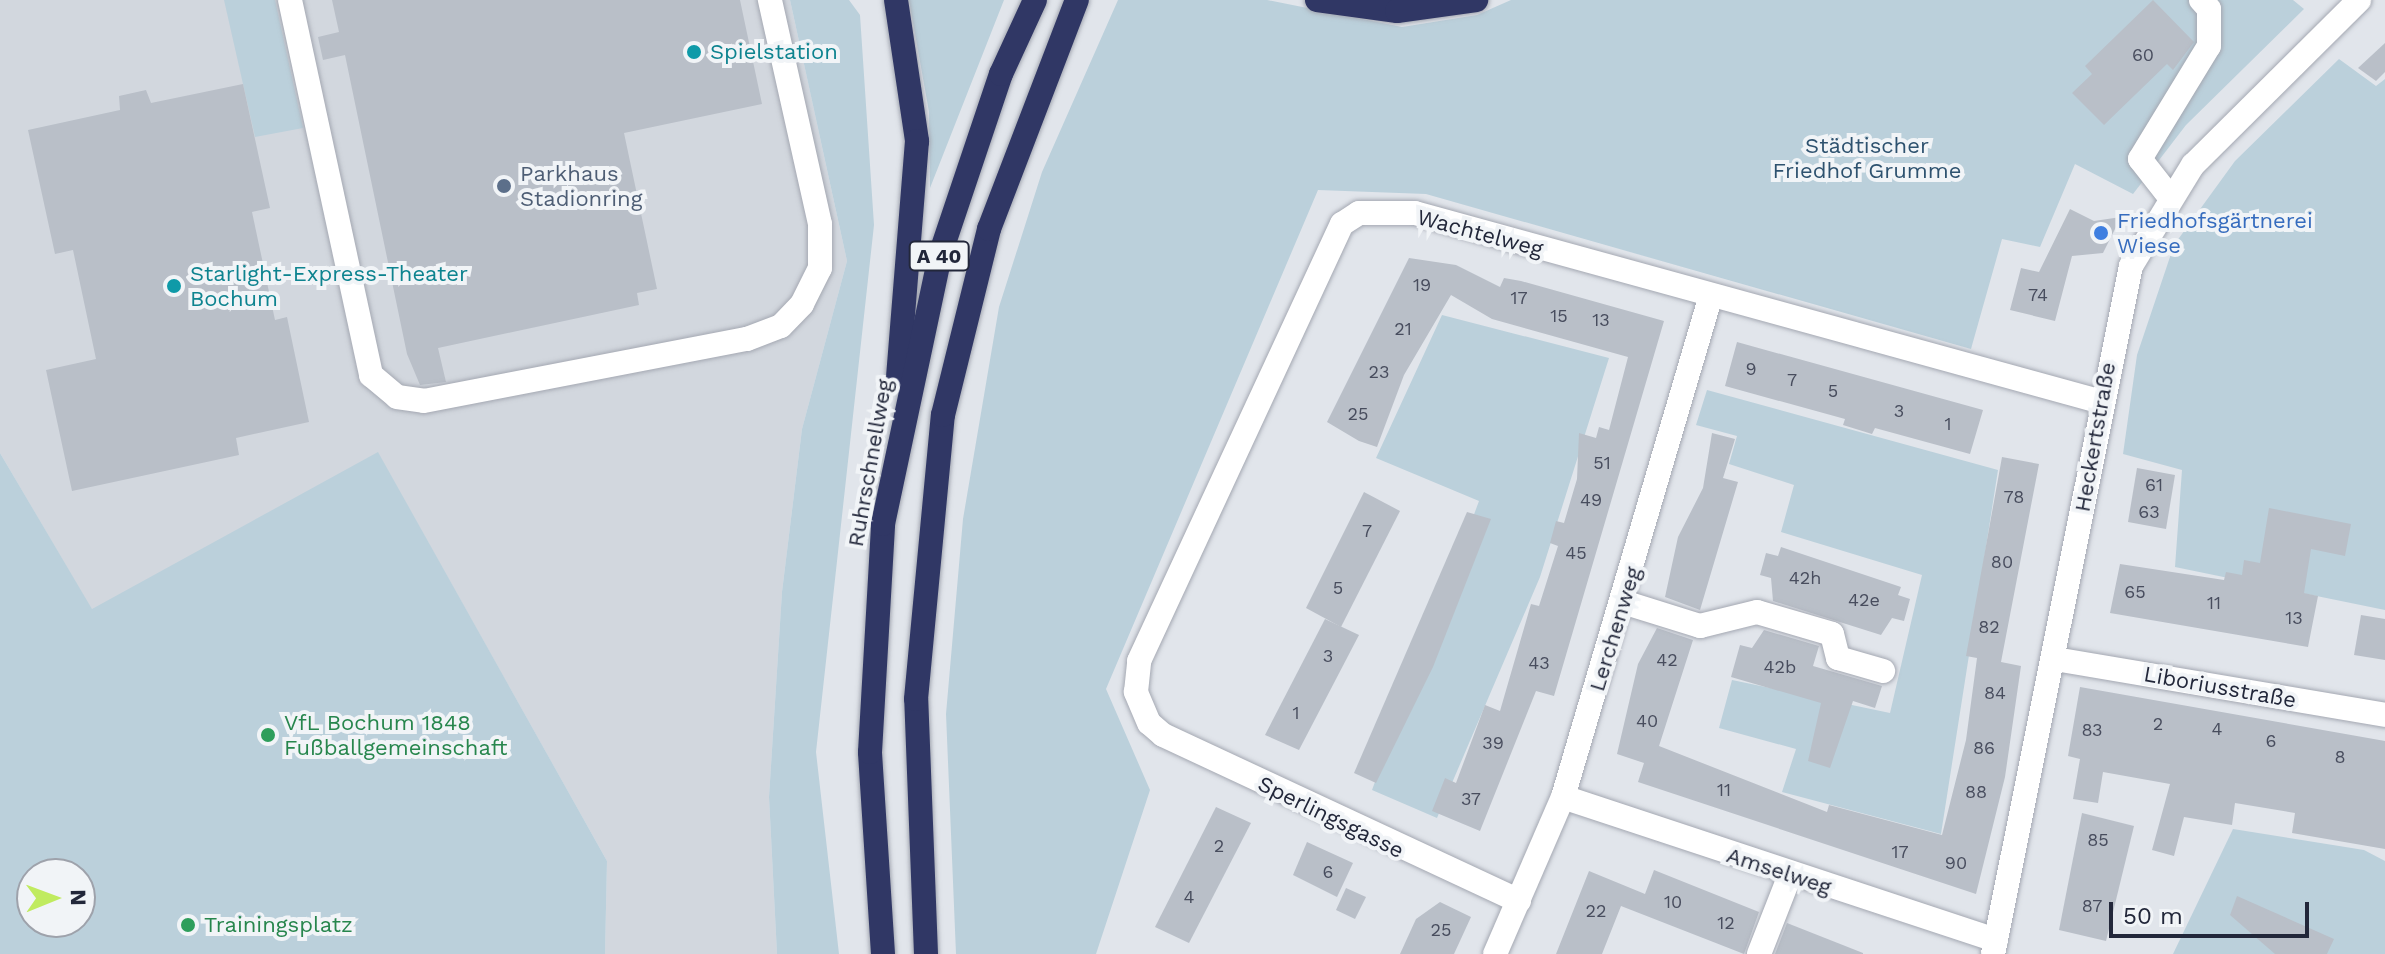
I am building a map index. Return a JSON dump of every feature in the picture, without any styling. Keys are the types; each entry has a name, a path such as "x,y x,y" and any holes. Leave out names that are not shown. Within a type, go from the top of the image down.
{"highway":[{"path":"883,524 916,196 911,69 896,0"},
{"name":"Ruhrschnellweg","path":"883,954 870,752 883,524 940,255 1001,74 1035,0"},
{"name":"A 40","path":"926,954 917,839 916,669 943,415 989,229 1077,0"},
{"path":"1317,0 1397,11 1476,0"}],"street":[{"path":"290,0 371,375 397,397 424,401 747,339 781,326 802,304 820,268 820,224 770,0"},
{"path":"2169,196 2140,159 2209,46 2209,9 2201,0"},
{"name":"Heckertstraße","path":"1995,947 2055,659 2102,402 2131,266 2169,196 2359,0"},
{"name":"Wachtelweg","path":"1149,723 1136,692 1139,661 1342,224 1359,213 1415,213 2102,402"},
{"name":"Lerchenweg","path":"1495,954 1563,797 1623,602 1711,295"},
{"path":"1623,602 1700,626 1757,612 1832,634 1838,658 1883,671"},
{"name":"Liboriusstraße","path":"2055,659 2385,715"},
{"name":"Sperlingsgasse","path":"1149,723 1355,831 1519,901"},
{"name":"Amselweg","path":"1563,797 1995,947"},
{"path":"1759,954 1790,875"}],"shaded area":[{"path":"0,0 790,0 847,261 802,429 782,592 769,797 777,954 605,954 607,861 378,453 92,610 0,453"}],"green space":[{"path":"224,0 275,0 303,128 255,137"},
{"path":"790,0 849,0 860,15 874,225 816,752 839,954 777,954 769,797 782,592 802,429 847,261"},
{"path":"909,0 1004,0 930,188 929,112"},
{"name":"Städtischer Friedhof Grumme","path":"1118,0 1267,0 1402,27 1477,15 1511,0 2293,0 2304,9 2186,125 2133,194 2075,164 2040,247 2002,239 1971,349 1426,194 1318,190 1106,689 1150,790 1096,954 956,954 946,714 963,519 999,307 1042,172"},
{"path":"2339,59 2376,86 2385,79 2385,610 2175,567 2182,470 2123,454 2137,355 2174,245 2235,161"},
{"path":"1442,315 1609,358 1540,577 1437,818 1372,790 1479,501 1376,458"},
{"path":"1707,390 1998,470 1941,834 1782,792 1796,749 1719,728 1732,680 1890,713 1922,575 1781,532 1794,485 1729,464 1737,436 1696,425"},
{"name":"VfL Bochum 1848 Fußballgemeinschaft","path":"378,452 607,861 605,954 0,954 0,453 92,609"},
{"path":"2233,829 2364,850 2385,861 2385,954 2173,954"}],"building":[{"name":"Parkhaus Stadionring","path":"332,0 740,0 762,104 624,133 657,289 637,293 639,305 438,348 446,382 420,385 407,354 345,55 323,60 318,37 339,32"},
{"path":"2153,0 2194,42 2173,70 2167,64 2104,125 2072,93 2092,74 2085,66"},
{"path":"2385,43 2385,72 2376,81 2358,68"},
{"name":"Starlight-Express-Theater Bochum","path":"243,84 270,208 252,212 275,320 287,317 309,422 236,438 239,455 72,491 46,370 96,359 73,250 55,254 28,130 120,110 119,96 146,90 151,103"},
{"path":"2070,209 2094,221 2121,217 2103,253 2072,256 2055,321 2010,310 2021,268 2039,272"},
{"path":"1409,258 1456,265 1500,287 1504,278 1521,281 1664,321 1554,696 1536,691 1480,831 1432,811 1445,778 1456,783 1485,705 1500,711 1531,604 1539,606 1558,546 1550,543 1556,521 1564,523 1577,479 1579,433 1596,438 1599,427 1609,430 1628,357 1492,319 1451,295 1404,375 1377,447 1359,441 1327,422"},
{"path":"1737,342 1983,410 1970,454 1875,428 1872,434 1843,425 1845,419 1725,386"},
{"path":"1712,433 1735,439 1723,478 1738,482 1700,610 1665,597 1678,537 1703,488"},
{"path":"2002,457 2039,464 2001,662 2021,666 2005,777 1976,894 1638,782 1644,763 1617,754 1638,664 1657,628 1693,640 1659,746 1827,812 1829,805 1942,835 1966,740 1977,658 1966,656"},
{"path":"2137,468 2175,475 2166,529 2128,522"},
{"path":"1364,492 1400,511 1341,627 1306,608"},
{"path":"2269,508 2351,524 2345,556 2311,549 2304,593 2318,596 2308,647 2110,613 2120,564 2224,580 2226,572 2242,575 2244,560 2260,563"},
{"path":"1467,512 1491,519 1433,667 1376,783 1354,773"},
{"path":"1781,547 1901,587 1898,595 1910,599 1904,621 1892,618 1881,635 1773,601 1771,578 1760,575 1766,553 1778,556"},
{"path":"2361,615 2385,619 2385,660 2354,655"},
{"path":"1325,619 1359,635 1299,750 1265,735"},
{"path":"1764,630 1819,646 1813,666 1882,686 1875,708 1853,701 1830,768 1808,761 1821,703 1731,677 1740,645 1752,648"},
{"path":"2080,687 2385,741 2385,849 2292,833 2295,813 2235,803 2232,825 2184,817 2174,856 2152,850 2170,784 2103,772 2098,803 2073,799 2080,759 2068,756"},
{"path":"1216,807 1251,823 1189,943 1155,927"},
{"path":"2082,813 2134,826 2106,941 2059,930"},
{"path":"1307,842 1353,863 1337,897 1293,875"},
{"path":"1654,870 1759,912 1744,954 1621,906 1602,954 1556,954 1589,871 1645,894"},
{"path":"1346,888 1366,897 1355,919 1336,910"},
{"path":"2237,896 2334,939 2327,954 2275,954 2230,915"},
{"path":"1440,902 1471,917 1454,954 1400,954 1416,919"},
{"path":"1787,923 1863,953 1863,954 1775,954"}],"place":[{"name":"Spielstation","path":"694,52"},
{"name":"Parkhaus Stadionring","path":"504,186"},
{"name":"Friedhofsgärtnerei Wiese","path":"2101,233"},
{"name":"Starlight-Express-Theater Bochum","path":"174,286"},
{"name":"VfL Bochum 1848 Fußballgemeinschaft","path":"268,735"},
{"name":"Trainingsplatz","path":"188,925"}]}
